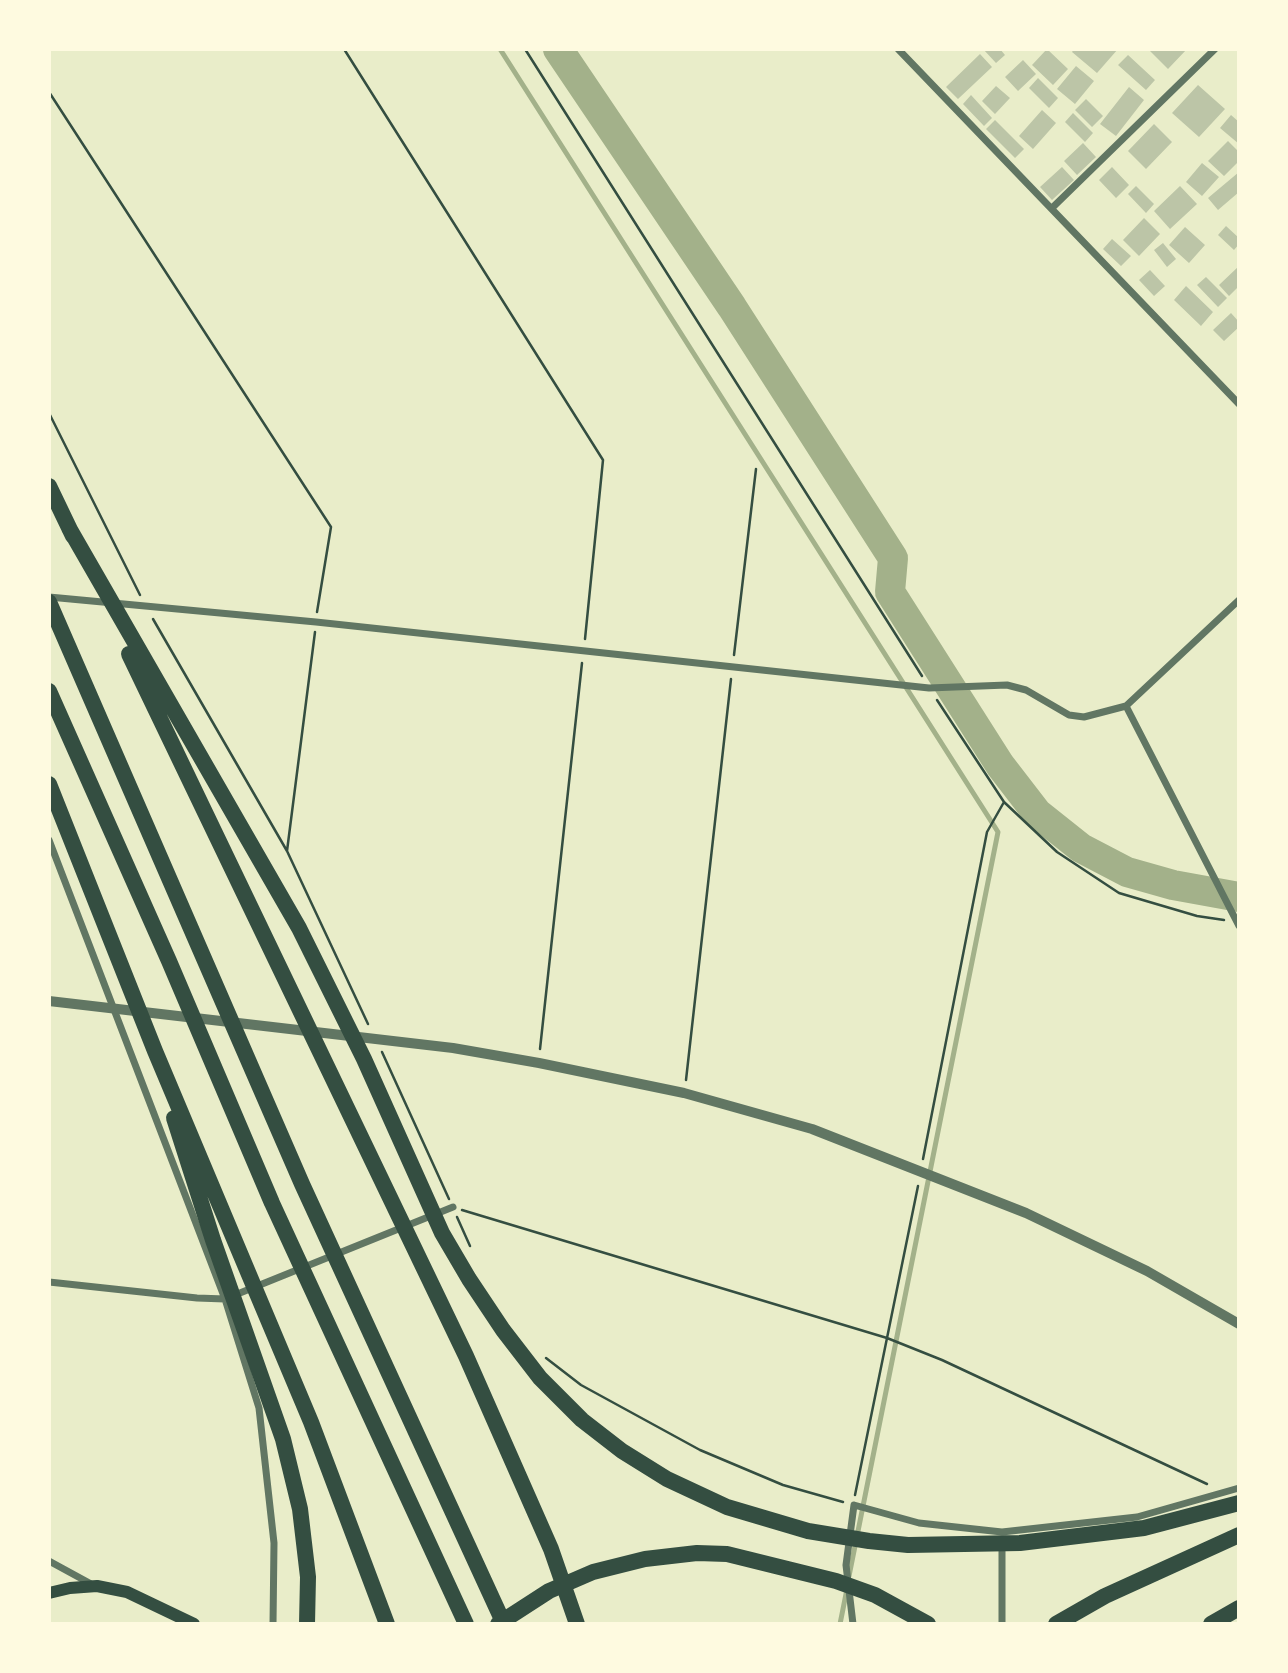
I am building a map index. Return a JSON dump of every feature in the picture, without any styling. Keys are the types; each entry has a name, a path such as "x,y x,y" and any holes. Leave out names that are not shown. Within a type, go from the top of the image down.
{"highway":[{"path":"49,486 466,1356 551,1549 577,1624"},
{"path":"69,528 299,928 364,1059 442,1233 503,1330 540,1378 582,1420 622,1451 667,1479 727,1507 808,1531 869,1541 908,1545 967,1545 1045,1540 1144,1528 1239,1503"},
{"path":"49,599 356,1304 504,1624"},
{"path":"49,691 169,961 272,1203 466,1624"},
{"path":"49,784 155,1051 311,1422 387,1624"},
{"path":"155,1051 213,1240 283,1439 300,1509 308,1577 307,1624"},
{"path":"1056,1624 1105,1597 1239,1535"},
{"path":"498,1624 549,1591 593,1572 619,1564 670,1555 727,1553 836,1581 875,1595 928,1624"},
{"path":"1211,1624 1239,1608"}],"main road":[{"path":"49,1593 70,1588 97,1587 127,1592 194,1624"}],"street":[{"path":"898,49 1239,404"},
{"path":"1052,208 1215,49"},
{"path":"49,599 145,605 316,622 583,653 929,688 1007,685 1026,691 1069,715 1084,718 1126,706 1239,600"},
{"path":"1126,706 1238,924"},
{"path":"49,840 225,1299 259,1408 274,1543 273,1624"},
{"path":"49,1002 375,1038 539,1063 684,1093 811,1129 1026,1213 1147,1270 1239,1324"},
{"path":"49,1282 225,1299 453,1207"},
{"path":"853,1624 846,1565 853,1505 919,1523 1002,1532 1137,1517 1239,1488"},
{"path":"1002,1532 1002,1624"},
{"path":"49,1561 97,1587"}],"path":[{"path":"344,49 603,460 539,1063"},
{"path":"525,49 1004,802 1057,852 1119,893 1196,916 1238,924"},
{"path":"49,92 331,527 287,851"},
{"path":"49,413 145,605 287,851 474,1255"},
{"path":"684,1093 756,469"},
{"path":"541,1354 581,1385 700,1450 782,1485 853,1505 987,831 1004,802"},
{"path":"453,1207 887,1338 942,1360 1224,1492"}],"building":[{"path":"983,49 1000,49 1005,55 996,63"},
{"path":"1047,49 1068,69 1053,85 1032,65"},
{"path":"1074,49 1118,49 1097,73 1072,52"},
{"path":"1148,49 1187,49 1168,69"},
{"path":"980,54 992,67 958,99 946,87"},
{"path":"1128,55 1155,80 1146,90 1118,65"},
{"path":"1023,60 1036,74 1018,91 1005,77"},
{"path":"1076,66 1094,81 1075,104 1057,89"},
{"path":"1038,78 1058,98 1049,108 1029,88"},
{"path":"1198,85 1225,109 1199,137 1172,113"},
{"path":"996,86 1010,98 995,114 982,101"},
{"path":"1129,87 1144,100 1116,136 1100,124"},
{"path":"971,95 992,118 984,126 963,104"},
{"path":"1086,99 1103,116 1092,127 1075,110"},
{"path":"1042,110 1056,123 1033,149 1019,136"},
{"path":"1073,113 1093,133 1085,142 1065,122"},
{"path":"1231,115 1239,122 1239,144 1220,128"},
{"path":"995,120 1024,149 1015,158 986,129"},
{"path":"1154,124 1172,142 1146,169 1128,151"},
{"path":"1228,141 1239,152 1239,161 1224,176 1208,161"},
{"path":"1083,143 1096,157 1077,175 1064,161"},
{"path":"1202,163 1219,177 1202,196 1186,182"},
{"path":"1062,167 1074,180 1052,200 1040,187"},
{"path":"1112,167 1129,185 1116,198 1099,180"},
{"path":"1239,172 1239,192 1218,210 1208,198"},
{"path":"1136,186 1154,204 1146,213 1128,194"},
{"path":"1180,186 1197,204 1170,229 1154,211"},
{"path":"1144,218 1160,234 1139,256 1123,240"},
{"path":"1226,226 1239,238 1239,244 1234,250 1218,235"},
{"path":"1185,227 1205,245 1189,263 1169,245"},
{"path":"1112,239 1131,256 1121,266 1103,249"},
{"path":"1163,243 1176,259 1167,267 1154,250"},
{"path":"1239,266 1239,286 1229,296 1219,285"},
{"path":"1150,270 1165,286 1154,296 1139,280"},
{"path":"1206,277 1227,298 1218,307 1197,285"},
{"path":"1186,286 1213,312 1201,326 1174,300"},
{"path":"1231,313 1239,322 1239,327 1224,341 1213,330"}],"waterway":[{"path":"500,49 998,832 849,1576"},
{"path":"558,49 732,307 893,558 890,592 1000,765 1037,813 1081,848 1127,872 1173,885 1239,897"},
{"path":"840,1624 847,1589"}]}
